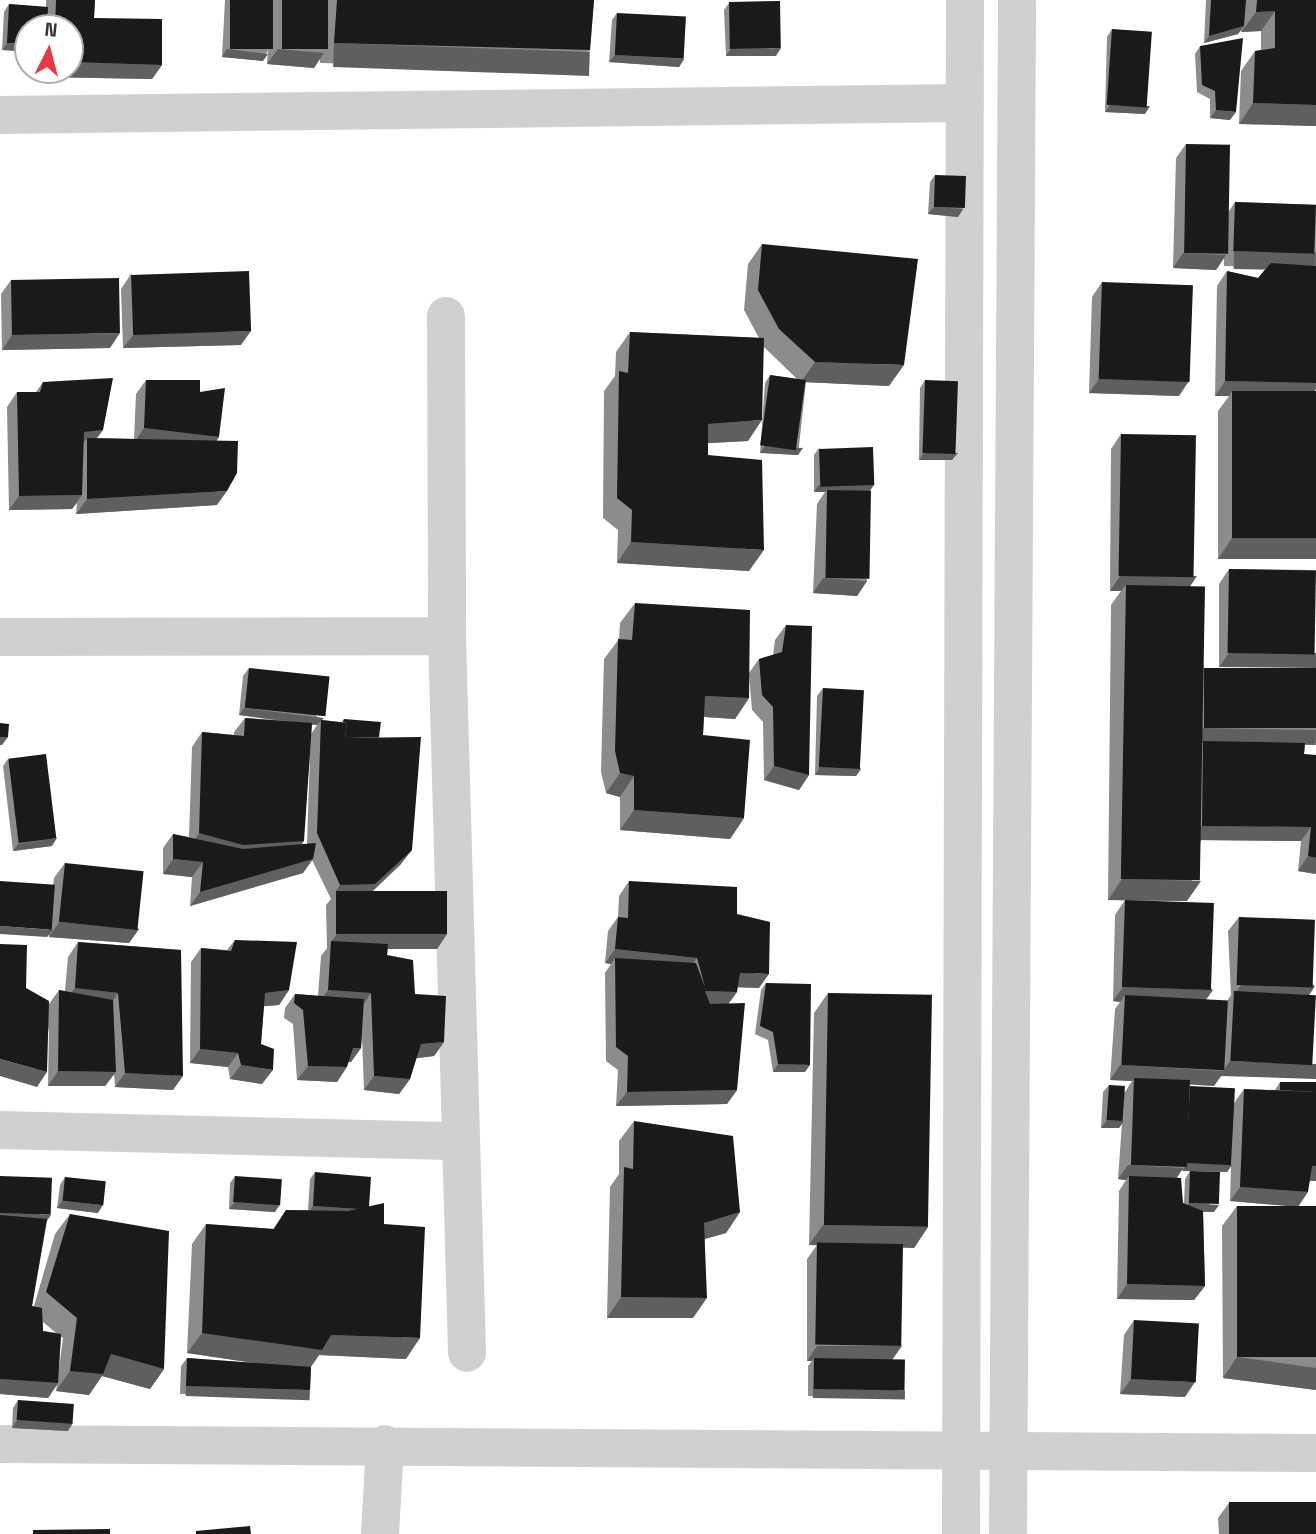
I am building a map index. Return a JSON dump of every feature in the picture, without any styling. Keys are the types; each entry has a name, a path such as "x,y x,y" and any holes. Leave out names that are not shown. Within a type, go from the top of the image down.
{"street":[{"path":"961,1534 965,0"},
{"path":"1008,1534 1017,0"},
{"path":"0,116 965,103"},
{"path":"446,316 447,636 467,1353"},
{"path":"0,637 447,636"},
{"path":"0,1129 460,1140"},
{"path":"0,1444 963,1446 1316,1453"},
{"path":"380,1534 385,1444"}],"building":[{"path":"56,0 95,0 94,18 162,19 162,65 84,62 84,14 56,14"},
{"path":"230,0 273,0 273,49 230,49"},
{"path":"282,0 328,0 328,49 282,49"},
{"path":"337,0 594,0 590,50 334,43"},
{"path":"1211,0 1246,0 1244,26 1209,36"},
{"path":"1257,0 1316,0 1316,105 1253,103 1255,51 1275,48 1275,11 1256,12"},
{"path":"780,1 781,48 730,49 729,2"},
{"path":"9,4 48,7 48,14 14,14 14,43 7,43"},
{"path":"617,13 686,17 684,59 615,55"},
{"path":"1112,29 1152,32 1147,108 1107,105"},
{"path":"1243,38 1236,112 1216,110 1215,91 1202,85 1200,46"},
{"path":"1186,144 1230,145 1228,254 1184,253"},
{"path":"935,175 966,176 965,208 934,207"},
{"path":"1235,202 1316,205 1314,254 1233,251"},
{"path":"762,244 918,259 904,365 815,362 779,329 758,290"},
{"path":"1271,263 1316,266 1316,383 1225,381 1227,271 1258,278"},
{"path":"249,271 251,331 133,335 131,275"},
{"path":"119,278 120,333 12,335 11,280"},
{"path":"1102,282 1193,285 1190,382 1099,379"},
{"path":"630,332 764,338 762,420 708,424 708,455 762,460 764,550 631,542 632,510 617,498 619,371 628,373"},
{"path":"770,375 806,380 796,450 760,445"},
{"path":"113,378 103,430 84,432 82,495 19,496 17,392 40,392 43,382"},
{"path":"146,380 200,380 200,392 225,388 219,437 144,428"},
{"path":"925,380 958,381 955,454 922,453"},
{"path":"1232,391 1316,391 1316,538 1232,538"},
{"path":"1121,434 1196,435 1194,577 1119,576"},
{"path":"87,438 238,441 237,473 227,491 87,499"},
{"path":"873,447 874,485 820,487 819,449"},
{"path":"827,490 871,491 869,579 825,578"},
{"path":"1229,569 1316,571 1315,655 1228,653"},
{"path":"1126,585 1205,586 1200,880 1121,879"},
{"path":"635,603 750,610 749,698 705,696 703,735 750,740 744,818 634,810 634,776 620,773 615,751 618,639 632,640"},
{"path":"786,625 812,626 809,775 774,766 773,707 762,695 759,659 782,652"},
{"path":"249,668 330,676 325,716 245,708"},
{"path":"1204,668 1316,668 1316,728 1204,728"},
{"path":"823,688 864,690 860,769 819,767"},
{"path":"245,718 312,723 304,841 243,845 199,833 202,732 244,736"},
{"path":"344,719 381,722 379,737 345,738 347,723 343,722"},
{"path":"321,720 347,723 345,738 421,737 412,850 375,884 340,885 317,833"},
{"path":"0,723 9,724 8,737 0,737"},
{"path":"1203,741 1305,743 1304,754 1316,755 1316,858 1308,856 1311,827 1202,826"},
{"path":"46,754 56,838 19,843 8,759"},
{"path":"173,834 243,849 316,843 313,859 200,892 203,862 173,859"},
{"path":"65,863 144,871 137,930 59,922"},
{"path":"0,881 55,885 52,930 0,926"},
{"path":"629,881 737,887 737,914 770,922 769,974 740,973 737,992 705,991 710,1004 745,1003 737,1090 627,1092 628,1056 616,1047 615,958 696,963 705,987 697,958 615,949 618,917 628,918"},
{"path":"336,891 447,891 447,934 336,934"},
{"path":"1125,900 1214,903 1211,990 1122,987"},
{"path":"1239,917 1315,920 1313,988 1237,985"},
{"path":"235,940 297,942 289,990 265,993 261,1044 274,1049 273,1070 241,1065 238,1053 200,1049 201,948 231,951"},
{"path":"331,941 388,944 387,955 413,960 415,994 446,996 444,1042 421,1044 410,1079 374,1076 371,993 328,990"},
{"path":"78,942 181,950 183,1076 125,1073 118,993 75,988"},
{"path":"0,944 27,945 26,988 49,1001 47,1072 0,1059"},
{"path":"766,983 811,984 810,1065 778,1064 773,1032 760,1026"},
{"path":"59,990 113,1000 116,1072 58,1071"},
{"path":"1234,991 1316,995 1312,1065 1230,1061"},
{"path":"828,993 932,995 928,1227 824,1225"},
{"path":"295,994 364,999 361,1048 353,1048 347,1067 308,1066 303,1010 294,1003"},
{"path":"1125,995 1228,1000 1224,1070 1121,1065"},
{"path":"1134,1078 1190,1080 1187,1167 1131,1165"},
{"path":"1280,1082 1316,1082 1316,1092 1280,1090"},
{"path":"1109,1085 1125,1086 1123,1121 1107,1120"},
{"path":"1190,1086 1235,1088 1231,1165 1186,1163"},
{"path":"1244,1089 1316,1092 1316,1166 1312,1166 1308,1192 1240,1187"},
{"path":"634,1121 733,1136 740,1212 704,1223 707,1298 621,1297 624,1167 633,1169"},
{"path":"1190,1171 1220,1172 1219,1204 1189,1203"},
{"path":"315,1172 371,1177 369,1207 358,1209 313,1206"},
{"path":"0,1176 52,1178 51,1215 0,1213"},
{"path":"235,1176 282,1179 280,1205 233,1202"},
{"path":"1129,1176 1181,1178 1183,1203 1203,1211 1205,1286 1127,1284"},
{"path":"65,1177 106,1181 103,1205 62,1201"},
{"path":"384,1203 384,1224 425,1227 420,1338 331,1335 322,1350 202,1333 206,1224 274,1229 286,1210 348,1211"},
{"path":"1237,1206 1316,1206 1316,1357 1237,1357"},
{"path":"70,1214 169,1231 164,1369 111,1354 103,1374 70,1371 77,1318 46,1292"},
{"path":"0,1215 47,1219 32,1306 42,1308 43,1331 61,1334 58,1383 0,1379"},
{"path":"817,1242 903,1244 901,1346 815,1344"},
{"path":"1134,1320 1199,1323 1196,1382 1131,1379"},
{"path":"187,1358 311,1367 310,1390 186,1386"},
{"path":"814,1358 905,1360 904,1391 813,1389"},
{"path":"18,1400 74,1404 72,1424 17,1420"},
{"path":"1229,1502 1316,1502 1316,1534 1229,1534"},
{"path":"250,1526 251,1534 196,1534 196,1531"},
{"path":"110,1529 110,1534 33,1534 33,1530"}]}
